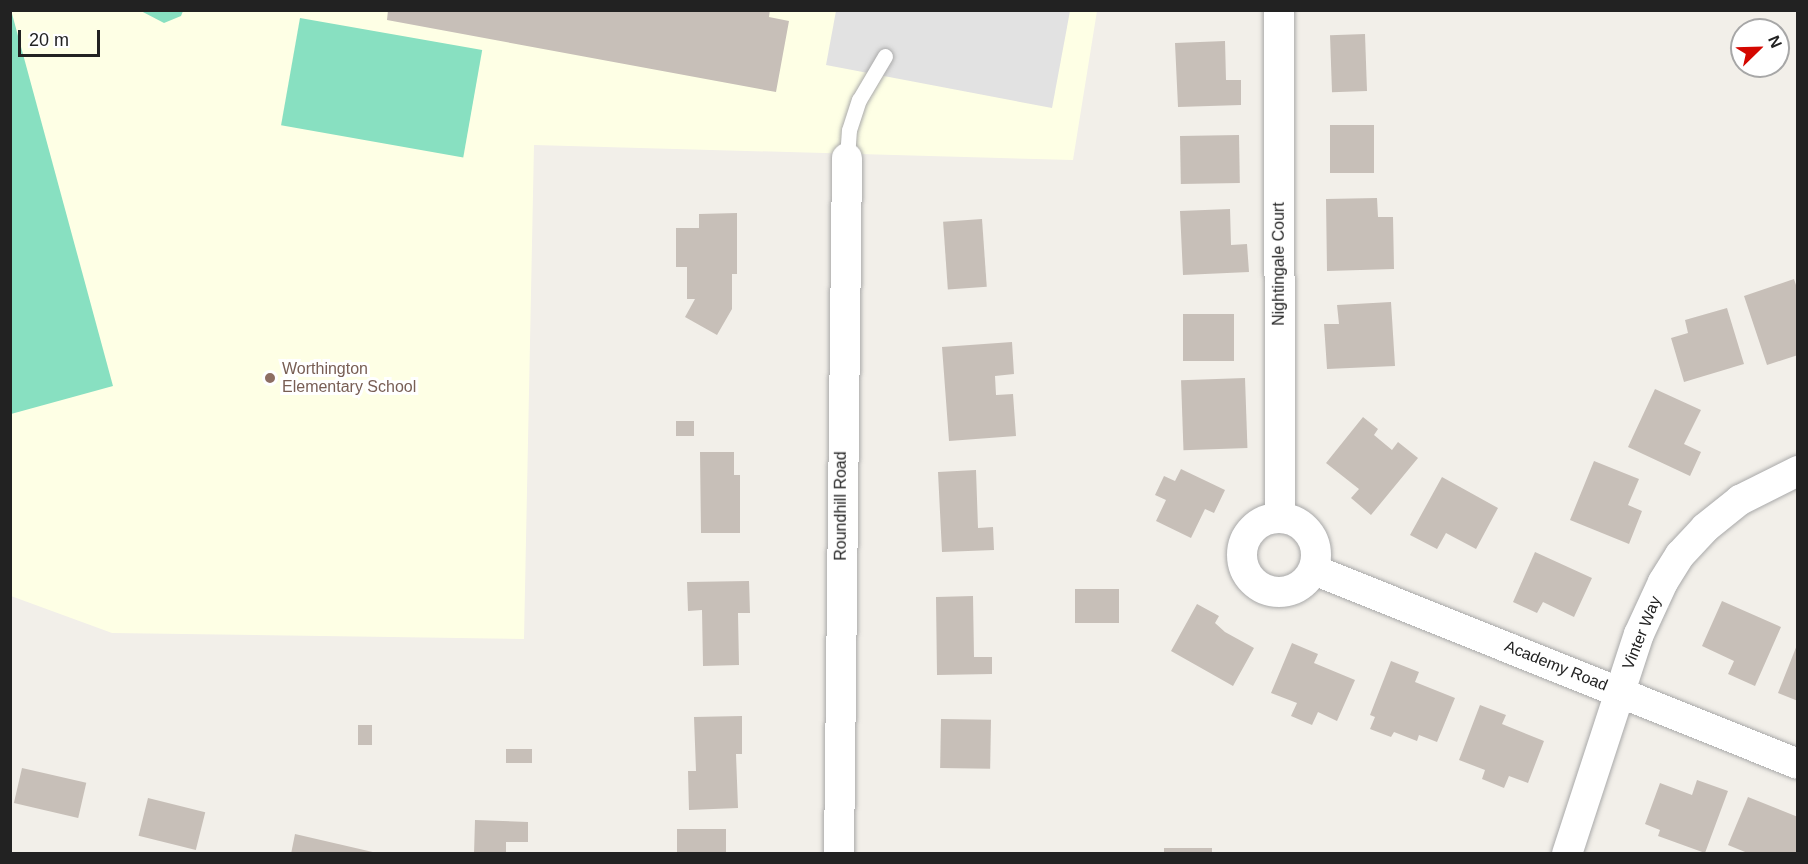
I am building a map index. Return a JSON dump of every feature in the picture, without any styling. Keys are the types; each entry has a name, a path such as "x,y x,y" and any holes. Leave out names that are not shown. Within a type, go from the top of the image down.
{"street":[{"name":"Nightingale Court","path":"1279,10 1280,517"},
{"name":"Roundhill Road","path":"838,854 847,158"},
{"name":"Vinter Way","path":"1567,854 1639,634 1680,555 1705,528 1740,500 1797,471"},
{"path":"1280,517 1296,521 1310,533 1317,558 1314,570 1304,583 1278,592 1265,590 1247,574 1242,561 1248,533 1263,521 1280,517"},
{"name":"Academy Road","path":"1314,570 1797,764"}],"lane":[{"path":"847,158 849,130 859,100 885,56"}],"shaded area":[{"name":"Worthington Elementary School","path":"10,11 1097,11 1073,160 534,145 524,639 112,633 11,596"},
{"path":"836,11 1070,11 1052,108 826,65"}],"green space":[{"path":"10,11 113,386 11,414"},
{"path":"141,11 183,11 181,16 164,23"},
{"path":"300,18 482,50 463,157 281,125"}],"building":[{"path":"388,10 770,10 769,17 789,21 776,92 387,20"},
{"path":"1365,34 1367,91 1332,92 1330,35"},
{"path":"1225,41 1226,80 1241,80 1241,105 1178,107 1175,43"},
{"path":"1330,125 1374,125 1374,173 1330,173"},
{"path":"1239,135 1240,183 1181,184 1180,136"},
{"path":"1377,198 1378,217 1393,217 1394,269 1327,271 1326,199"},
{"path":"1230,209 1231,245 1247,244 1249,272 1183,275 1180,211"},
{"path":"737,213 737,274 732,274 732,309 717,335 685,317 695,299 687,299 687,267 676,267 676,228 699,228 699,214"},
{"path":"982,219 987,287 948,290 943,222"},
{"path":"1794,279 1798,291 1798,355 1767,365 1744,296"},
{"path":"1391,302 1395,366 1327,369 1324,324 1339,324 1337,305"},
{"path":"1727,308 1744,364 1684,382 1671,338 1688,333 1685,320"},
{"path":"1183,314 1234,314 1234,361 1183,361"},
{"path":"1012,342 1014,374 995,376 996,395 1013,394 1016,436 949,441 942,347"},
{"path":"1245,378 1247,448 1183,450 1181,380"},
{"path":"1655,389 1701,410 1684,444 1701,452 1690,476 1628,447"},
{"path":"1363,417 1378,429 1374,435 1392,450 1398,442 1418,458 1371,515 1351,498 1359,489 1326,463"},
{"path":"676,421 694,421 694,436 676,436"},
{"path":"700,452 734,452 734,475 740,475 740,533 701,533"},
{"path":"1594,461 1639,479 1628,505 1642,511 1629,544 1570,520"},
{"path":"1181,469 1225,490 1214,513 1205,509 1191,538 1156,521 1166,500 1155,495 1164,476 1175,481"},
{"path":"976,470 978,528 993,527 994,550 942,552 938,472"},
{"path":"1442,477 1498,508 1476,549 1446,533 1437,549 1410,535"},
{"path":"1535,552 1592,578 1574,617 1543,602 1537,613 1513,602"},
{"path":"749,581 750,613 738,613 739,665 703,666 702,610 688,611 687,582"},
{"path":"1075,589 1119,589 1119,623 1075,623"},
{"path":"973,596 974,657 992,657 992,674 937,675 936,597"},
{"path":"1722,601 1781,627 1755,686 1728,674 1734,661 1702,646"},
{"path":"1197,604 1219,616 1215,623 1225,632 1254,648 1233,686 1171,651"},
{"path":"1292,643 1318,654 1314,663 1355,680 1337,721 1318,712 1312,725 1291,716 1297,703 1271,693"},
{"path":"1798,645 1798,701 1778,693"},
{"path":"1391,661 1419,672 1415,682 1455,698 1437,742 1419,735 1417,741 1394,732 1391,737 1370,729 1375,717 1370,715"},
{"path":"1480,705 1506,715 1502,724 1544,741 1528,783 1509,776 1504,788 1482,779 1485,770 1459,760"},
{"path":"742,716 742,754 736,754 738,808 689,810 688,771 696,771 694,717"},
{"path":"941,719 991,720 990,769 940,768"},
{"path":"358,725 372,725 372,745 358,745"},
{"path":"506,749 532,749 532,763 506,763"},
{"path":"22,768 86,783 78,818 14,803"},
{"path":"1697,780 1728,791 1705,853 1658,836 1660,830 1645,824 1660,783 1692,795"},
{"path":"1748,797 1798,817 1798,854 1750,854 1728,845"},
{"path":"148,798 205,812 196,850 139,836"},
{"path":"475,820 528,822 528,842 506,842 506,854 474,854"},
{"path":"677,829 726,829 726,854 677,854"},
{"path":"295,834 377,853 291,854"},
{"path":"1164,848 1212,848 1212,854 1164,854"}],"place":[{"name":"Worthington Elementary School","path":"270,378"}]}
